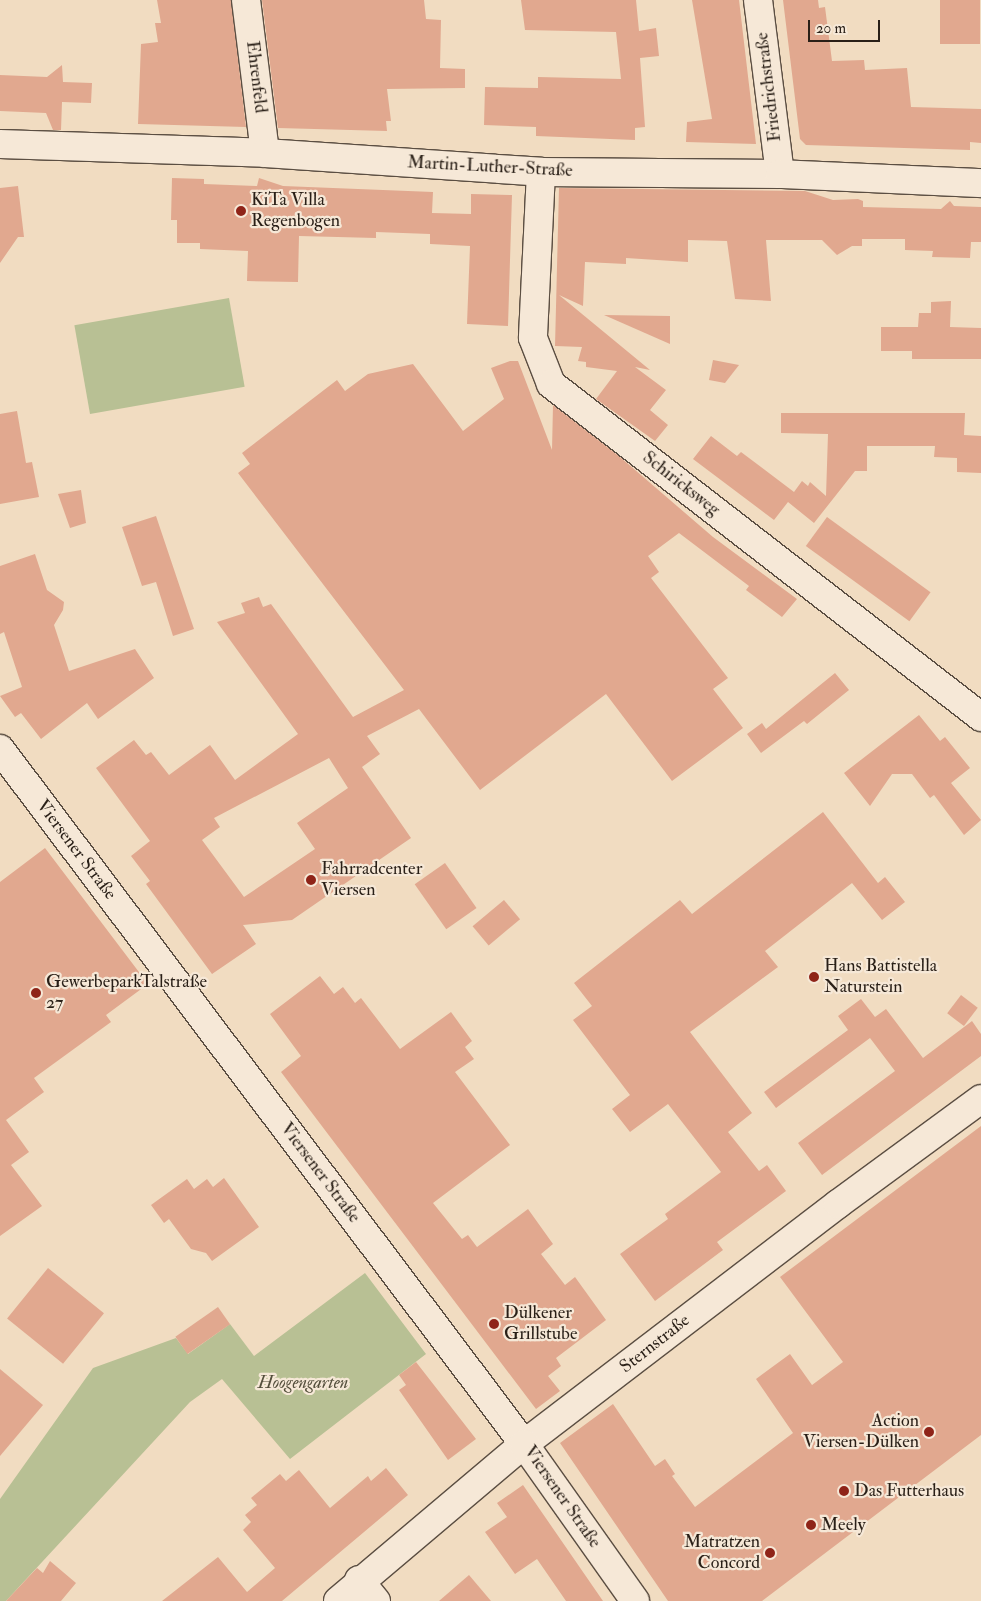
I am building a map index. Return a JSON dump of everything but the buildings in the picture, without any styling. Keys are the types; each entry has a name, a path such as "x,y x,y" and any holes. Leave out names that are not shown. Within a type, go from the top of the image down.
{"street":[{"name":"Ehrenfeld","path":"246,0 266,153"},
{"name":"Friedrichstraße","path":"758,0 780,174"},
{"name":"Martin-Luther-Straße","path":"0,144 266,153 541,172 780,174 981,183"},
{"name":"Schiricksweg","path":"541,172 533,338 551,384 981,717"},
{"name":"Viersener Straße","path":"0,748 524,1444 635,1601"},
{"name":"Sternstraße","path":"338,1601 359,1580 524,1444 838,1204 981,1099"},
{"path":"359,1580 376,1601"}],"green space":[{"path":"229,298 245,387 90,414 74,325"},
{"name":"Hoogengarten","path":"365,1273 426,1354 290,1459 222,1379 190,1402 6,1601 0,1601 0,1499 93,1368 176,1338 188,1354 230,1324 254,1356"}],"place":[{"name":"KiTa Villa Regenbogen","path":"241,211"},
{"name":"Fahrradcenter Viersen","path":"311,880"},
{"name":"Hans Battistella Naturstein","path":"814,977"},
{"name":"GewerbeparkTalstraße 27","path":"36,993"},
{"name":"Dülkener Grillstube","path":"494,1324"},
{"name":"Action Viersen-Dülken","path":"929,1432"},
{"name":"Das Futterhaus","path":"844,1491"},
{"name":"Meely","path":"811,1525"},
{"name":"Matratzen Concord","path":"770,1553"}]}
